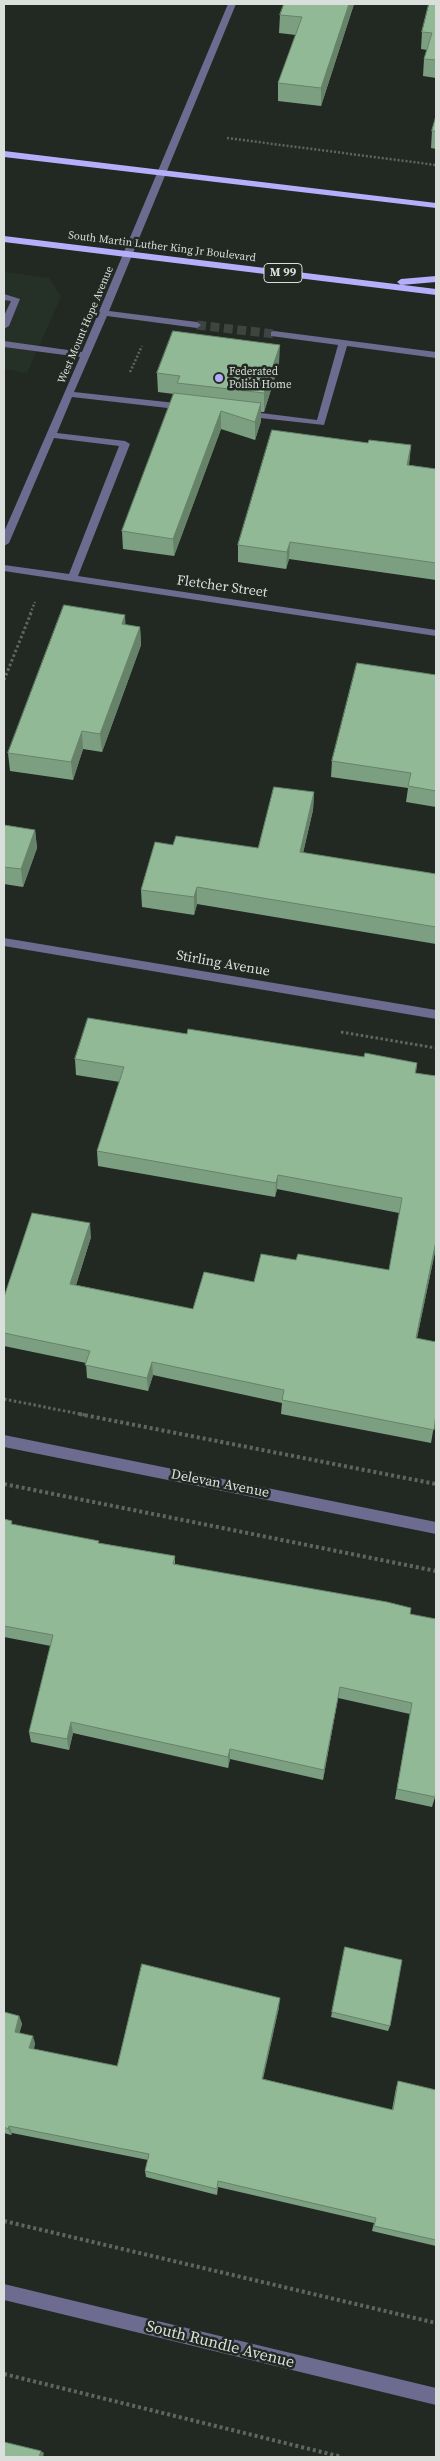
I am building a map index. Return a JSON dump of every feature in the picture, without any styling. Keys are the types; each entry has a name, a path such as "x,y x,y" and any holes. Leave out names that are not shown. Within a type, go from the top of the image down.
{"main road":[{"path":"4,154 436,206"},
{"name":"South Martin Luther King Jr Boulevard","path":"4,239 436,292"},
{"path":"371,283 436,280"}],"street":[{"name":"West Mount Hope Avenue","path":"4,542 129,255 161,173 232,4"},
{"path":"4,297 16,299 4,326"},
{"path":"104,313 197,325"},
{"path":"274,334 436,355"},
{"path":"234,413 321,423 343,343"},
{"path":"4,344 85,355"},
{"path":"68,394 195,408"},
{"path":"50,435 125,444 72,579"},
{"name":"Fletcher Street","path":"4,568 436,633"},
{"name":"Stirling Avenue","path":"4,942 436,1015"},
{"name":"Delevan Avenue","path":"4,1441 436,1528"},
{"name":"South Rundle Avenue","path":"4,2292 436,2397"}],"path":[{"path":"227,138 436,165"},
{"path":"4,1399 436,1484"},
{"path":"4,1484 436,1571"},
{"path":"4,2221 436,2323"},
{"path":"4,2374 342,2457"}],"shaded area":[{"path":"4,272 49,278 61,297 27,373 4,369"}],"building":[{"path":"284,4 349,4 321,88 278,83 302,17 280,15"},
{"path":"429,4 436,4 436,60 424,59 432,33 422,32"},
{"path":"436,116 436,131 432,131"},
{"path":"173,331 280,345 264,393 177,383 180,376 157,373"},
{"path":"174,393 261,403 255,422 221,411 173,539 122,531"},
{"path":"272,430 368,443 369,440 411,445 407,465 436,469 436,563 290,542 287,552 238,545"},
{"path":"64,605 125,615 122,624 140,627 100,734 82,731 71,762 8,753"},
{"path":"357,663 436,675 436,791 408,786 411,773 332,761"},
{"path":"274,787 314,792 300,852 436,874 436,927 197,887 194,897 141,890 155,842 173,845 176,836 258,848"},
{"path":"4,825 35,830 21,869 4,867"},
{"path":"88,1018 187,1034 188,1029 364,1057 365,1053 417,1063 415,1073 436,1076 436,1241 416,1338 436,1342 436,1414 434,1430 282,1400 284,1390 152,1362 147,1378 85,1365 90,1351 4,1333 4,1297 32,1213 90,1223 70,1284 193,1309 204,1272 254,1282 261,1254 296,1260 298,1254 389,1270 402,1198 278,1175 276,1183 97,1151 124,1067 75,1059"},
{"path":"4,1519 12,1521 11,1524 99,1541 98,1543 175,1556 173,1564 387,1602 411,1608 410,1614 436,1619 435,1797 397,1789 412,1703 340,1687 324,1770 230,1749 228,1757 71,1722 67,1739 29,1732 53,1635 4,1626"},
{"path":"345,1947 402,1960 390,2026 332,2012"},
{"path":"142,1964 280,1998 262,2079 393,2110 398,2081 436,2090 436,2240 374,2226 376,2218 218,2181 217,2189 145,2171 149,2154 9,2126 8,2129 4,2127 4,2012 19,2016 15,2032 33,2036 29,2048 117,2066"},
{"path":"4,2442 41,2451 39,2457 4,2457"}],"tunnel":[{"path":"197,325 274,334"}],"place":[{"name":"Federated Polish Home","path":"219,378"}]}
